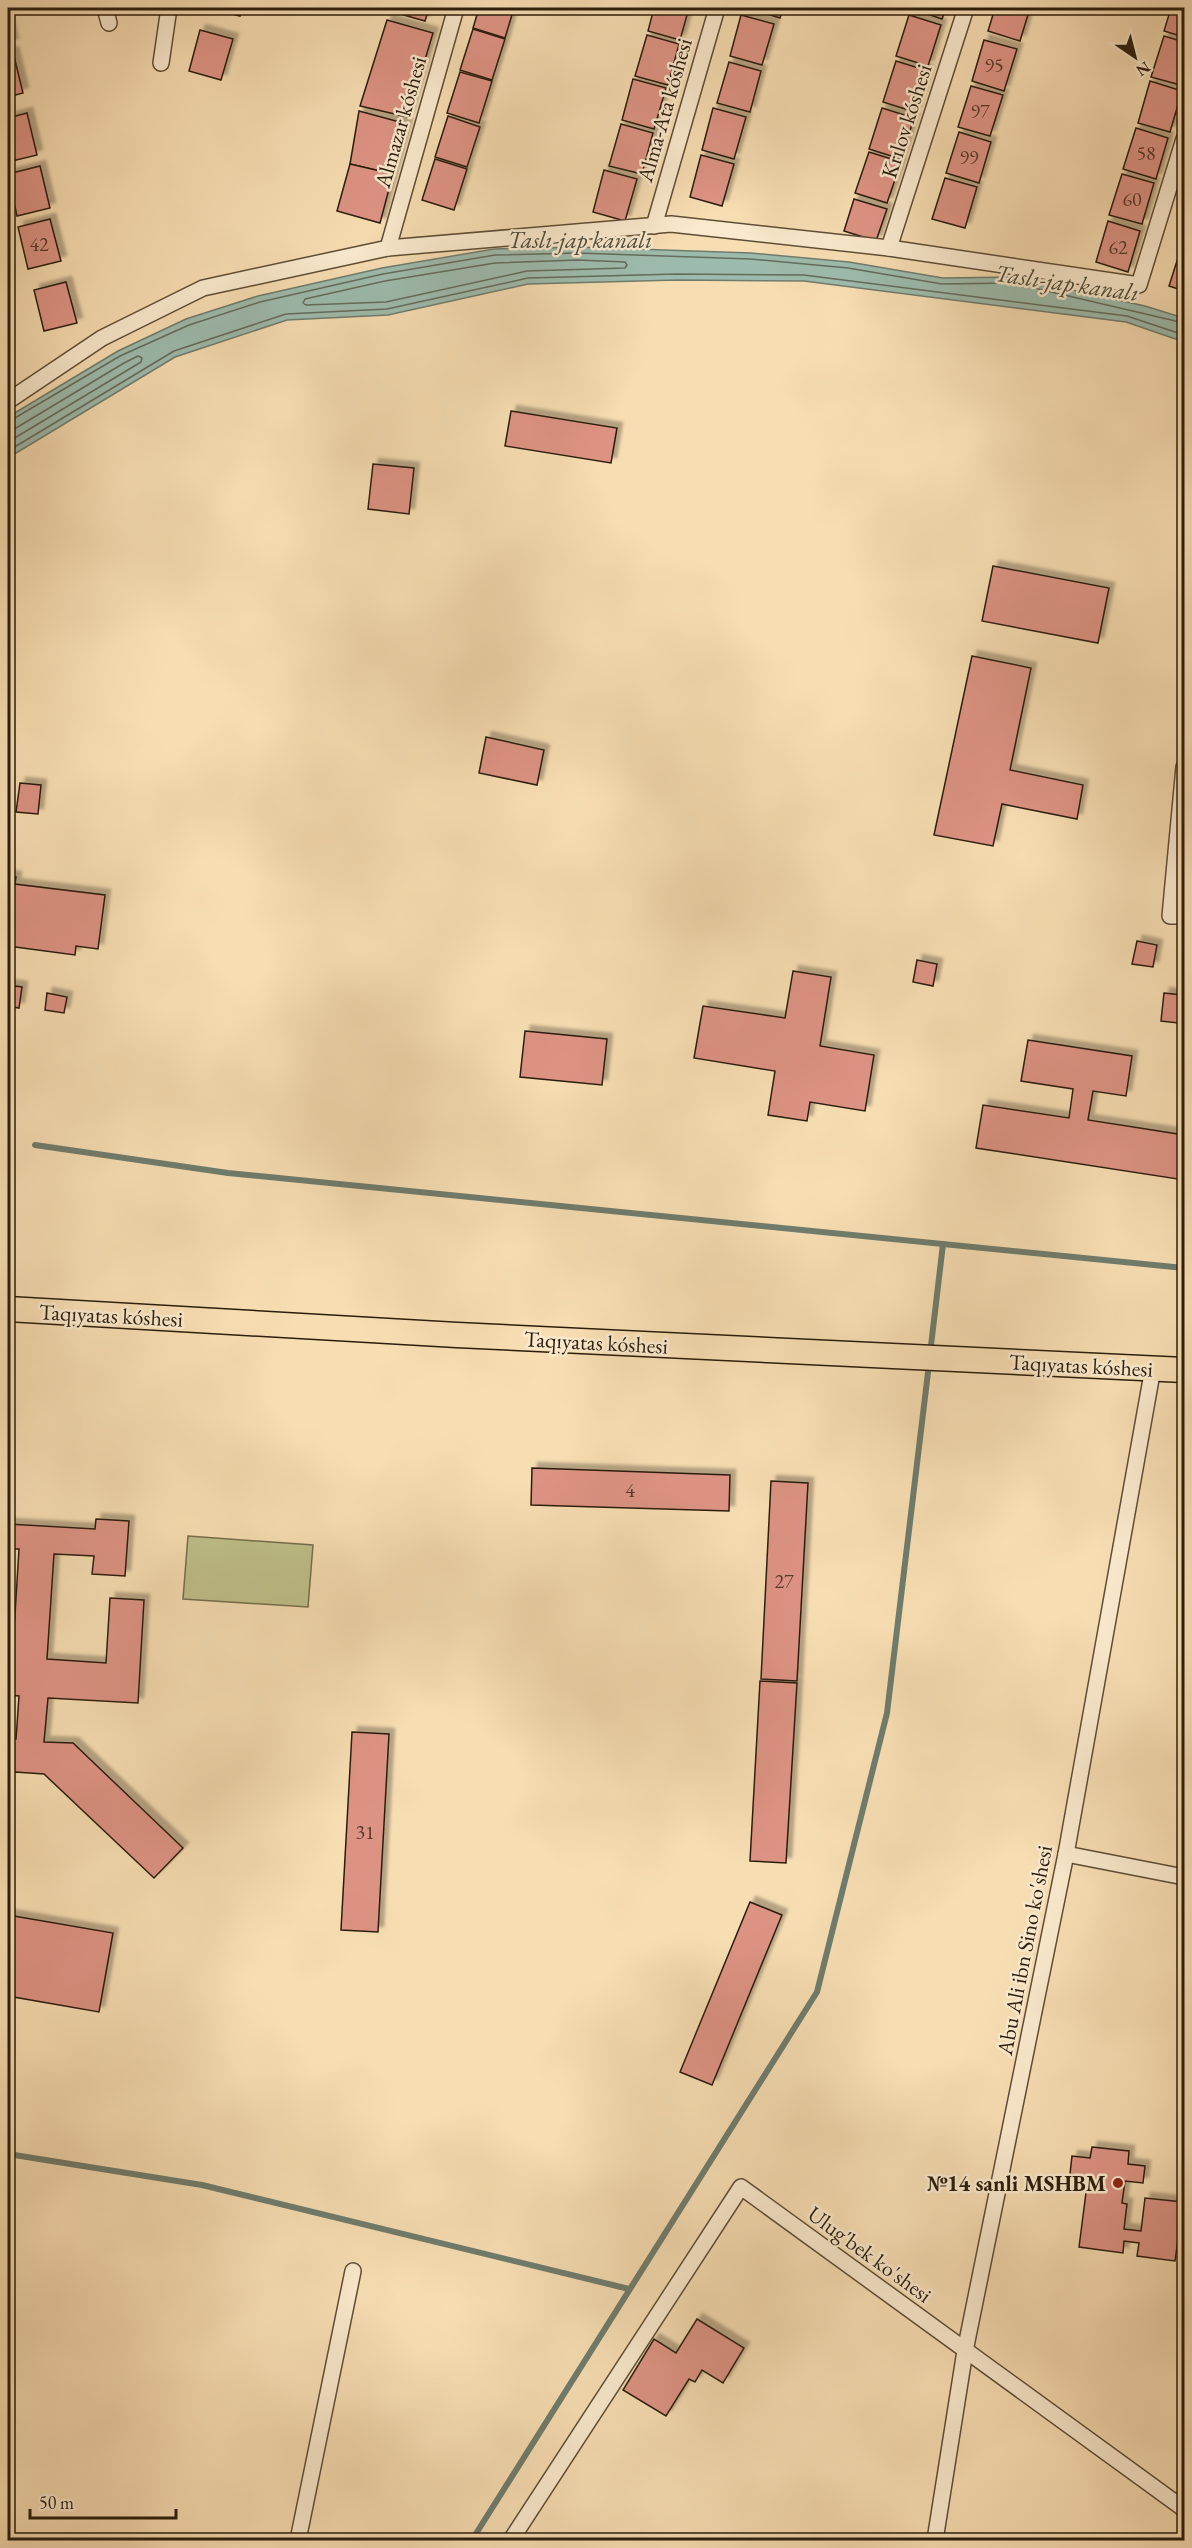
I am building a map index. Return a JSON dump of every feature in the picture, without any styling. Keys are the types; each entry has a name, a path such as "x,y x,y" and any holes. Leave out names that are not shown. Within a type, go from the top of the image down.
{"main road":[{"name":"Taqıyatas kóshesi","path":"8,1309 456,1335 1185,1370"}],"street":[{"path":"161,63 169,8"},
{"name":"Almazar kóshesi","path":"388,248 456,8"},
{"name":"Alma-Ata kóshesi","path":"654,226 717,8"},
{"name":"Krılov kóshesi","path":"889,248 966,8"},
{"path":"8,401 102,338 203,288 388,248 671,224 889,248 1139,285 1185,140"},
{"path":"1177,916 1185,767"},
{"name":"Abu Ali ibn Sino ko'shesi","path":"935,2541 965,2351 1066,1854 1153,1368"},
{"path":"1066,1854 1185,1877"},
{"name":"Ulug'bek ko'shesi","path":"511,2541 741,2187 1185,2509"},
{"path":"298,2541 353,2271"}],"green space":[{"path":"188,1536 313,1545 308,1607 183,1599"}],"water":[{"path":"578,247 751,253 849,262 943,278 1014,277 1145,306 1184,318 1184,342 1126,322 804,281 677,280 528,284 388,315 287,320 175,357 8,458 8,417 118,351 186,319 258,296 382,268 494,249"}],"building":[{"path":"208,8 242,8 240,16"},
{"path":"394,8 429,8 425,21 393,12"},
{"path":"479,8 514,8 505,38 473,28"},
{"path":"654,8 689,8 680,40 648,31"},
{"path":"748,8 783,8 780,18"},
{"path":"910,8 946,8 942,19"},
{"path":"995,8 1030,8 1020,41 988,31"},
{"path":"1171,8 1184,8 1184,37 1164,31"},
{"path":"741,15 774,24 762,65 730,56"},
{"path":"909,15 941,25 928,66 896,56"},
{"path":"387,20 433,33 408,117 360,106"},
{"path":"8,23 13,44 8,45"},
{"path":"473,29 505,39 492,80 460,70"},
{"path":"200,30 233,39 221,80 189,71"},
{"path":"647,35 679,44 668,85 635,76"},
{"path":"1164,36 1184,42 1184,86 1151,77"},
{"path":"984,40 1017,49 1004,91 972,81"},
{"path":"13,52 23,93 8,97 8,53"},
{"path":"896,61 928,71 915,112 883,102"},
{"path":"729,62 761,71 750,112 717,103"},
{"path":"460,72 492,81 479,123 447,113"},
{"path":"633,79 666,88 654,129 622,120"},
{"path":"1150,81 1182,91 1170,132 1138,123"},
{"path":"971,86 1003,95 990,136 958,127"},
{"path":"713,108 746,117 734,159 702,150"},
{"path":"882,108 914,118 901,159 869,149"},
{"path":"359,111 407,124 393,174 350,164"},
{"path":"27,113 37,155 8,162 8,118"},
{"path":"448,116 480,127 467,167 435,157"},
{"path":"621,124 653,133 642,174 609,166"},
{"path":"1136,128 1168,138 1156,179 1123,169"},
{"path":"959,132 991,142 979,183 946,173"},
{"path":"869,152 901,162 887,203 855,193"},
{"path":"701,155 734,164 722,206 690,197"},
{"path":"435,159 467,169 454,210 422,200"},
{"path":"350,164 393,174 380,223 337,211"},
{"path":"40,166 50,208 17,216 8,174"},
{"path":"604,170 637,179 625,221 593,212"},
{"path":"1122,174 1154,183 1142,224 1109,215"},
{"path":"945,178 977,187 965,228 932,219"},
{"path":"854,199 887,209 876,241 844,231"},
{"path":"50,219 61,261 28,269 18,227"},
{"path":"1108,221 1140,231 1128,272 1096,262"},
{"path":"1182,245 1184,246 1184,291 1169,286"},
{"path":"66,282 77,323 44,331 34,290"},
{"path":"511,411 617,428 611,463 505,446"},
{"path":"373,464 414,468 409,514 368,509"},
{"path":"993,566 1109,588 1098,643 982,621"},
{"path":"972,656 1031,668 1010,770 1083,785 1077,819 1002,804 993,846 934,835"},
{"path":"486,737 544,750 537,785 479,773"},
{"path":"20,783 41,785 38,814 16,812"},
{"path":"8,876 16,877 15,884 105,895 98,949 76,946 75,955 8,946"},
{"path":"1137,941 1157,945 1153,967 1132,964"},
{"path":"917,960 937,964 933,986 913,982"},
{"path":"793,971 831,977 820,1046 874,1055 865,1111 810,1102 807,1121 768,1115 775,1071 694,1058 703,1006 785,1018"},
{"path":"8,985 22,987 19,1008 8,1006"},
{"path":"47,993 67,997 64,1013 45,1010"},
{"path":"1164,993 1182,995 1178,1023 1161,1021"},
{"path":"525,1031 607,1039 602,1085 520,1077"},
{"path":"1028,1040 1132,1056 1126,1096 1093,1091 1088,1120 1184,1135 1184,1180 976,1148 983,1105 1069,1118 1073,1089 1021,1081"},
{"path":"532,1468 730,1475 729,1511 531,1505"},
{"path":"771,1481 808,1483 797,1681 761,1679"},
{"path":"96,1519 129,1521 125,1576 92,1574 94,1556 54,1554 47,1659 106,1663 110,1598 144,1600 138,1703 48,1698 44,1742 73,1743 183,1848 154,1878 44,1774 15,1772 8,1778 8,1738 16,1739 19,1696 8,1695 8,1663 12,1663 19,1549 8,1549 8,1524 95,1529"},
{"path":"760,1681 797,1683 786,1863 750,1861"},
{"path":"352,1732 389,1734 378,1932 341,1930"},
{"path":"750,1902 782,1915 712,2085 680,2072"},
{"path":"8,1915 113,1933 99,2012 8,1996"},
{"path":"1092,2147 1129,2151 1128,2164 1145,2166 1143,2183 1125,2181 1122,2203 1127,2204 1124,2229 1141,2231 1145,2198 1183,2202 1175,2261 1137,2256 1139,2243 1124,2241 1123,2253 1079,2247 1088,2177 1070,2174 1072,2156 1090,2158"},
{"path":"697,2319 744,2348 723,2383 702,2370 695,2382 689,2379 666,2416 623,2390 654,2339 676,2353"}],"waterway":[{"path":"35,1145 228,1173 1184,1268"},
{"path":"930,1354 943,1244"},
{"path":"472,2540 817,1992 887,1713 929,1364"},
{"path":"8,2154 202,2185 629,2289"}],"place":[{"name":"№14 sanli MSHBM","path":"1118,2183"}],"water label":[{"name":"Taslı-jap kanalı","path":"580,240"},
{"name":"Taslı-jap kanalı","path":"1067,283"}]}
